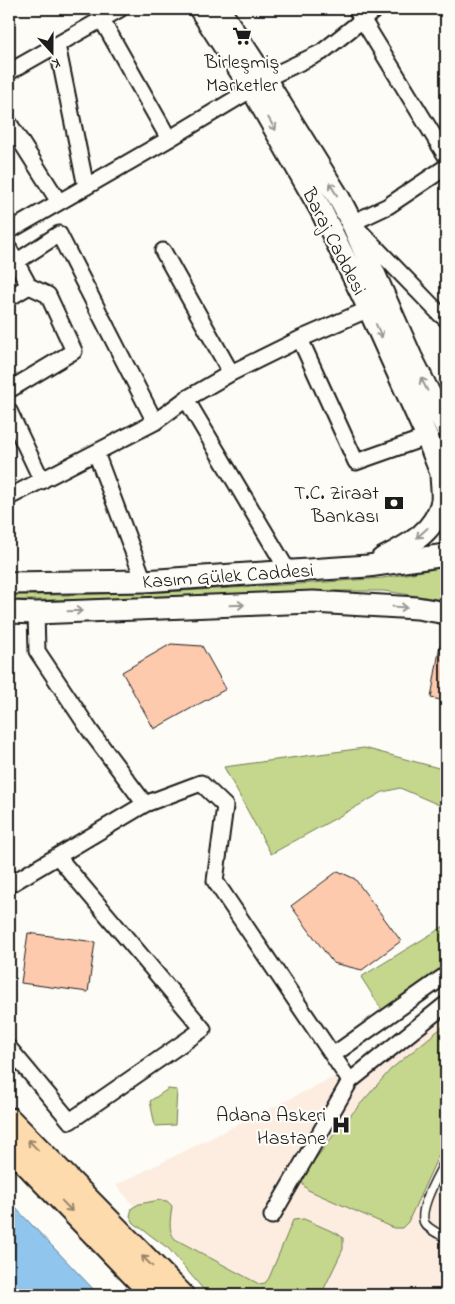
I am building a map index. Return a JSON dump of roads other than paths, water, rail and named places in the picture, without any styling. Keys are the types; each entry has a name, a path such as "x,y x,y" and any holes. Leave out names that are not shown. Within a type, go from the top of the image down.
{"main road":[{"name":"Baraj Caddesi","path":"200,9 258,84 339,198 352,222 411,358 446,427"},
{"name":"Baraj Caddesi","path":"219,9 369,309 427,437 444,480 442,501 433,524 412,542 368,566"},
{"name":"Kasım Gülek Caddesi","path":"9,583 144,581 368,566 446,555"},
{"name":"Kasım Gülek Caddesi","path":"9,612 36,613 313,602 417,608 446,613"},
{"path":"9,1120 181,1295"},
{"path":"9,1145 154,1295"}],"street":[{"path":"9,72 120,9"},
{"path":"9,231 169,139 258,84 322,52 359,14 376,9"},
{"path":"359,14 446,156"},
{"path":"102,20 169,139"},
{"path":"57,45 86,187"},
{"path":"9,123 59,202"},
{"path":"446,167 388,206 352,222 446,319"},
{"path":"9,390 74,351 48,295 29,286 12,256 59,234 155,422"},
{"path":"164,251 232,373"},
{"path":"9,298 29,286"},
{"path":"9,497 155,422 186,399 232,373 300,339 369,309"},
{"path":"300,339 356,462 427,437"},
{"path":"186,399 288,571"},
{"path":"9,412 42,481"},
{"path":"96,453 144,581"},
{"path":"36,613 37,652 91,732 145,804"},
{"path":"9,885 145,804 201,783 225,806 215,881 350,1081"},
{"path":"9,1048 70,1121 203,1029 58,857"},
{"path":"333,1055 446,975"},
{"path":"272,1216 350,1081 446,1004"}],"lane":[{"path":"446,1160 428,1194 424,1213 424,1222 446,1238"}],"water":[{"path":"9,1201 99,1295 9,1295"}],"place":[{"name":"Birleşmiş Marketler","path":"242,36"},
{"name":"T.C. Ziraat Bankası","path":"394,503"},
{"name":"Adana Askeri Hastane","path":"341,1125"}]}
